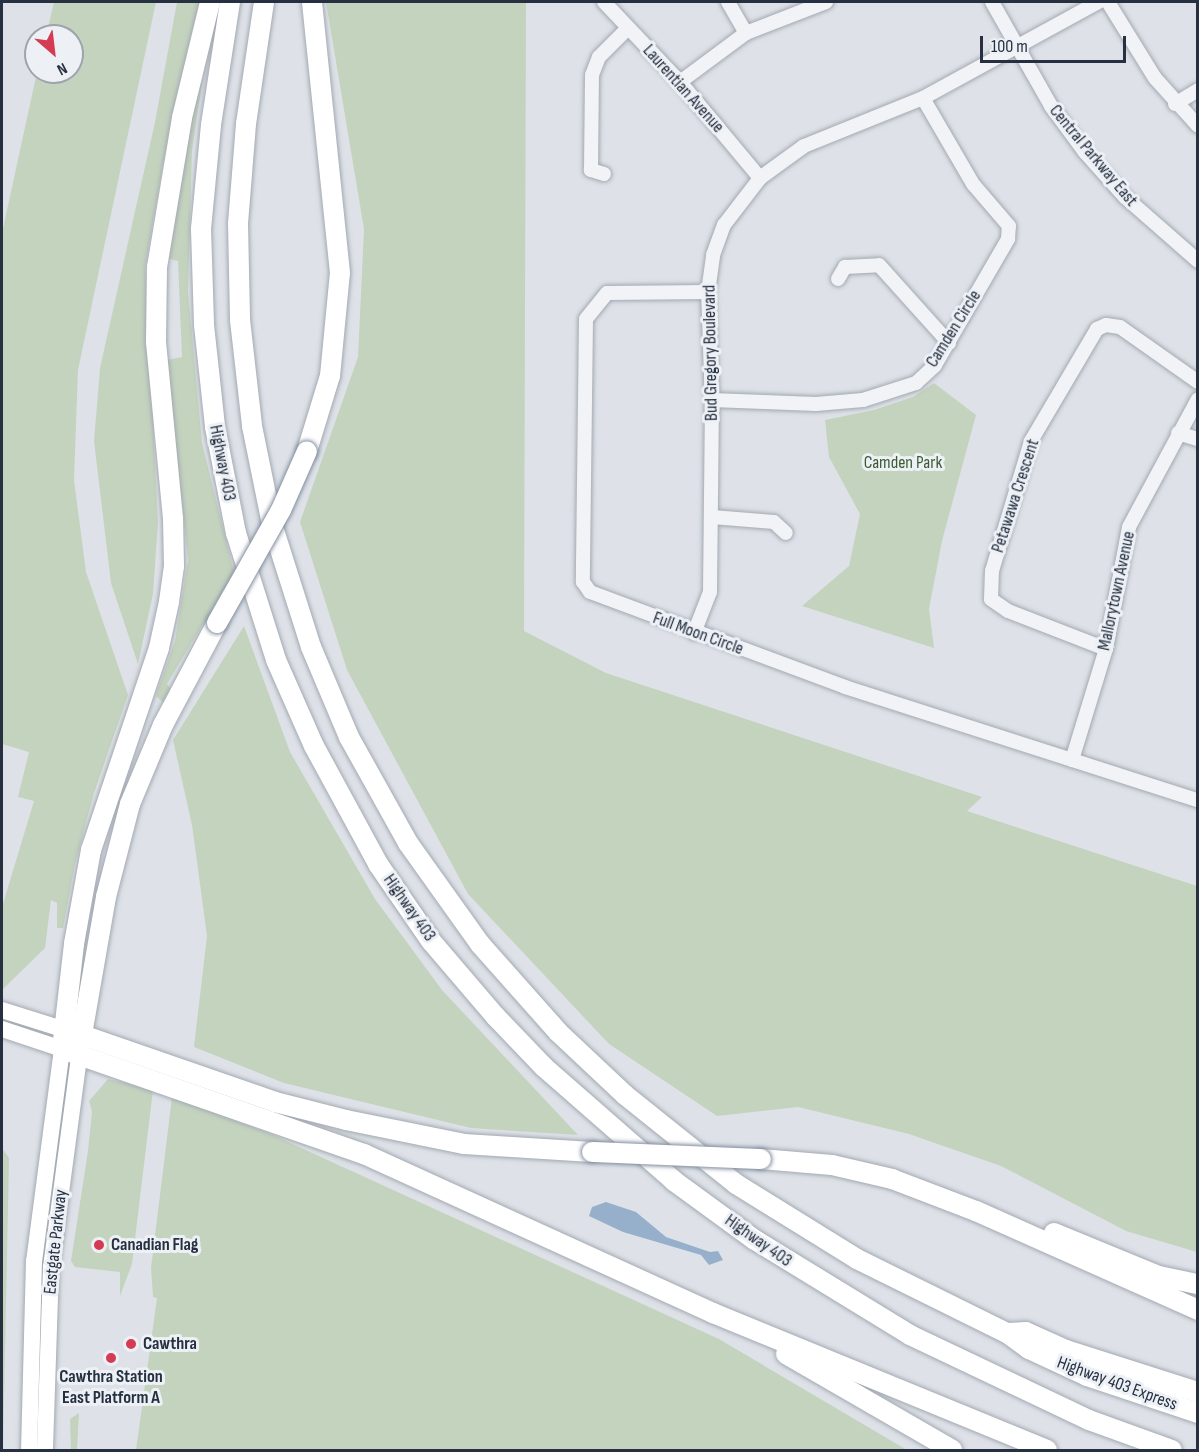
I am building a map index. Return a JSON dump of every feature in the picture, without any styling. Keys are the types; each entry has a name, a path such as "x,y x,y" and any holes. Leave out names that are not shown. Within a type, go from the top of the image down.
{"highway":[{"path":"210,2 182,118 157,267 156,342 173,518 174,566 159,648 91,850 71,1052 145,1078 183,1080 453,1142 832,1165 927,1192 1197,1310"},
{"name":"Highway 403","path":"230,2 211,125 201,229 204,325 217,438 236,533 276,660 314,746 378,864 431,941 496,1017 544,1067 674,1181 773,1252 910,1335 1089,1420 1172,1450"},
{"name":"Highway 403","path":"264,2 246,124 238,223 240,320 252,426 272,524 303,626 349,737 389,811 432,879 497,964 558,1032 641,1108 779,1213 857,1258 1007,1333"},
{"path":"73,1032 130,804 163,725 281,510 307,451 330,376 340,273 312,2"},
{"path":"73,1032 148,1058 183,1080 364,1154 713,1313 1047,1450"},
{"path":"927,1192 942,1188 1146,1271 1197,1284"},
{"path":"713,1313 952,1450"},
{"path":"1007,1333 1026,1332 1066,1350 1197,1392"},
{"name":"Highway 403 Express","path":"1007,1333 1029,1349 1087,1376 1197,1413"}],"main road":[{"path":"2,1010 73,1032"},
{"path":"2,1029 71,1052"},
{"name":"Eastgate Parkway","path":"29,1450 35,1250 71,1052"},
{"name":"Eastgate Parkway","path":"45,1450 51,1267 71,1052"}],"street":[{"name":"Laurentian Avenue","path":"604,2 627,29 680,82 760,178"},
{"path":"728,2 746,33"},
{"path":"680,82 746,33 826,2"},
{"name":"Central Parkway East","path":"992,2 1051,106 1084,151 1125,197 1197,261"},
{"name":"Bud Gregory Boulevard","path":"694,633 710,592 712,400 708,292 714,255 724,225 760,178 804,146 923,98 1015,45 1098,2"},
{"path":"1108,2 1135,49 1175,104 1197,126"},
{"path":"604,174 591,170 592,75 599,57 627,29"},
{"path":"1175,104 1197,90"},
{"name":"Camden Circle","path":"712,400 816,404 862,400 916,383 935,365 1008,239 1009,226 973,184 923,98"},
{"path":"838,279 845,267 879,265 949,343"},
{"name":"Full Moon Circle","path":"708,292 607,293 586,319 583,582 590,592 605,600 845,687 1197,800"},
{"name":"Petawawa Crescent","path":"1106,649 1008,611 991,599 992,571 1031,441 1098,329 1106,325 1120,327 1197,382"},
{"name":"Mallorytown Avenue","path":"1072,760 1106,649 1129,527 1197,399"},
{"path":"1178,433 1197,440"},
{"path":"712,517 774,522 786,533"}],"green space":[{"path":"54,2 156,2 78,370 74,480 86,572 128,695 94,793 75,864 63,928 57,928 57,903 51,900 45,948 2,990 2,907 34,801 18,797 29,752 2,744 2,233 34,84 84,84 84,24 49,24"},
{"path":"177,2 202,2 163,164 145,267 158,522 153,594 138,664 111,583 94,441 100,368 155,122"},
{"path":"326,2 526,2 524,631 606,673 982,797 967,811 1197,886 1197,1252 1126,1231 1001,1166 909,1134 798,1107 717,1116 609,1044 468,894 347,670 300,522 358,357 364,229"},
{"path":"202,83 192,151 188,291 202,443 234,572 167,684 172,691 165,704 156,696 175,641 188,560 167,360 182,357 178,261 167,258 198,84"},
{"name":"Camden Park","path":"934,383 976,415 942,541 929,609 934,648 802,606 849,566 860,514 829,457 825,420 874,410 913,397"},
{"path":"244,626 290,752 375,899 442,990 578,1135 471,1128 284,1083 194,1047 207,936 192,825 173,740"},
{"path":"108,1079 153,1090 132,1264 120,1296 120,1272 75,1267 71,1261 88,1151 92,1112 89,1101"},
{"path":"172,1097 273,1135 719,1339 907,1450 136,1450 157,1298 153,1297 151,1268"},
{"path":"2,1148 9,1158 3,1450 2,1450"},
{"path":"79,1413 77,1450 71,1450 70,1419"}],"water":[{"path":"606,1202 636,1212 666,1237 710,1252 718,1251 723,1260 709,1265 701,1255 623,1232 589,1216 592,1207"}],"place":[{"name":"Canadian Flag","path":"99,1245"},
{"name":"Cawthra","path":"131,1344"},
{"name":"Cawthra Station East Platform A","path":"111,1358"}]}
